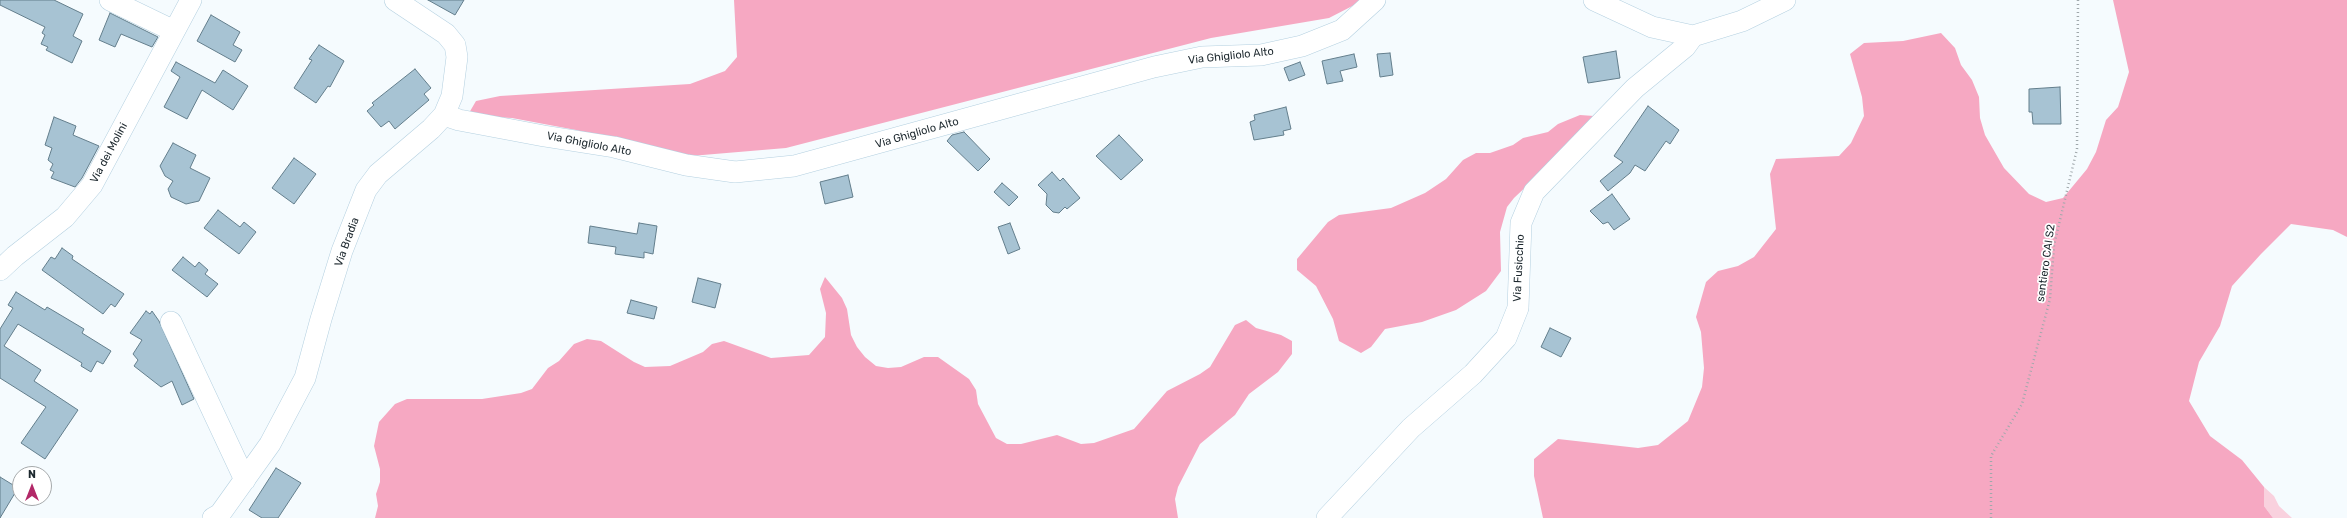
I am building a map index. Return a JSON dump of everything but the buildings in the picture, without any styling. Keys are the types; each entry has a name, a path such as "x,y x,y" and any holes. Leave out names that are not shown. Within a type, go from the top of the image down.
{"street":[{"path":"110,0 174,31"},
{"name":"Via dei Molini","path":"0,270 15,256 65,217 92,185 191,0"},
{"name":"Via Bradia","path":"213,518 220,514 270,444 305,378 321,318 340,259 366,190 378,174 444,116 452,96 457,57 455,45 446,34 395,0"},
{"name":"Via Ghigliolo Alto","path":"444,116 544,136 614,147 686,165 735,172 794,166 1021,104 1106,78 1202,57 1260,55 1302,46 1342,30 1375,0"},
{"path":"1594,0 1652,27 1693,36 1742,21 1785,0"},
{"name":"Via Fusicchio","path":"1327,518 1411,428 1473,374 1506,338 1518,308 1521,223 1534,192 1636,88 1685,46 1693,36"},
{"path":"171,322 245,480"}],"path":[{"name":"sentiero CAI S2","path":"1991,518 1991,456 2022,404 2024,397 2050,299 2054,245 2077,149 2078,0"}],"shaded area":[{"path":"734,0 1364,0 1329,18 1211,38 786,148 667,158 576,130 512,118 473,116 469,113 476,101 500,96 690,84 725,71 737,57"},
{"path":"2113,0 2347,0 2347,237 2333,230 2291,224 2261,254 2232,286 2220,326 2199,362 2189,401 2210,436 2242,460 2264,487 2264,506 2273,518 1543,518 1534,476 1534,459 1558,439 1638,448 1658,445 1688,421 1702,387 1704,368 1701,332 1696,317 1706,282 1718,271 1738,266 1754,257 1776,229 1770,174 1776,159 1839,156 1851,143 1864,116 1862,97 1850,54 1864,43 1903,41 1941,33 1955,48 1961,65 1972,80 1979,97 1980,118 1985,135 2004,168 2029,194 2046,202 2063,198 2087,169 2096,152 2106,120 2118,107 2129,72"},
{"path":"1580,115 1594,116 1548,166 1514,198 1507,207 1500,232 1501,271 1486,291 1456,310 1422,322 1385,329 1371,347 1361,353 1339,341 1333,319 1316,286 1297,270 1297,259 1328,222 1339,215 1391,208 1425,193 1446,179 1463,160 1476,153 1490,153 1513,145 1523,138 1548,132 1558,124"},
{"path":"825,277 842,298 847,309 851,335 857,347 865,357 876,366 888,368 901,367 924,357 938,357 969,379 976,390 978,404 996,438 1007,444 1021,444 1057,435 1081,444 1094,443 1134,429 1167,391 1200,374 1210,367 1235,325 1246,320 1256,328 1281,335 1292,341 1292,354 1278,372 1249,394 1235,415 1200,444 1178,487 1175,499 1178,518 375,518 378,506 376,494 380,482 380,469 374,446 379,422 395,404 407,399 482,399 521,393 532,389 548,368 559,361 574,344 587,339 601,341 634,362 645,367 670,366 703,352 712,344 724,341 771,358 809,355 825,337 826,313 820,289"},
{"path":"2264,487 2274,496 2279,506 2292,518 2273,518 2264,506"}]}
